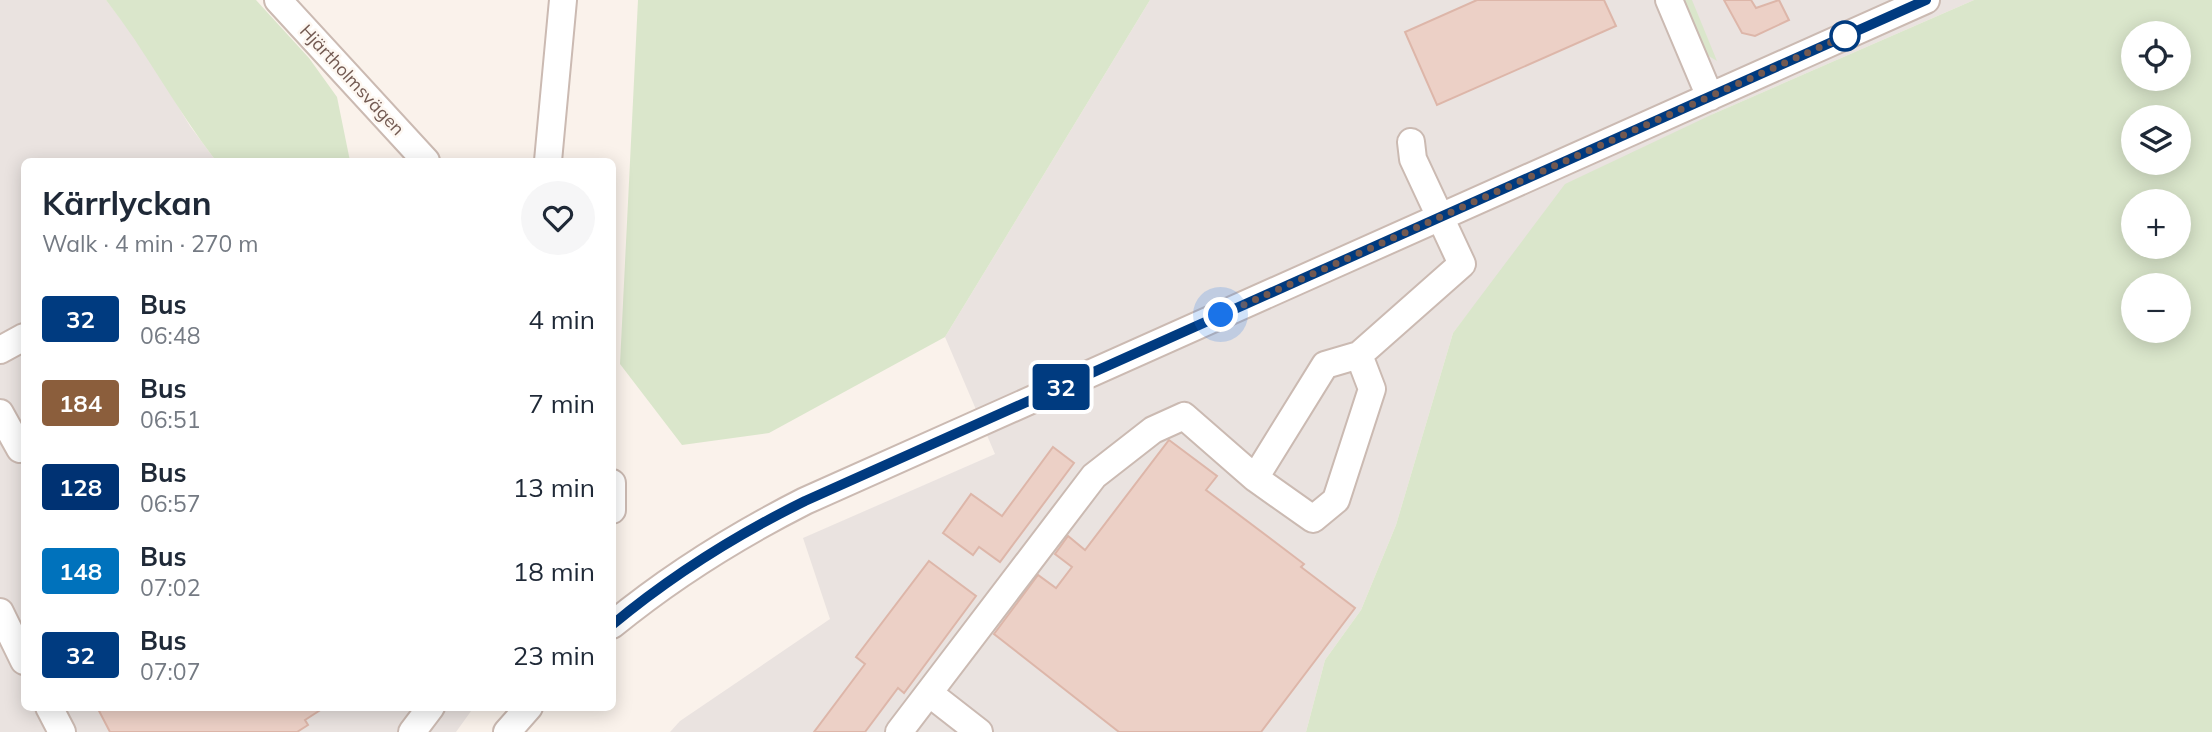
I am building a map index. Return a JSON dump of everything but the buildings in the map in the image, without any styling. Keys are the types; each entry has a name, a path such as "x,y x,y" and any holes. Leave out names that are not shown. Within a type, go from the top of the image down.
{"street":[{"name":"Hjärtholmsvägen","path":"278,0 423,158"},
{"path":"548,158 563,0"},
{"path":"1669,0 1710,97"},
{"path":"616,622 688,566 739,534 805,501 1926,0"},
{"path":"1255,478 1325,365 1359,355 1462,264 1413,159 1411,142"},
{"path":"0,350 21,339"},
{"path":"899,732 1094,475 1153,430 1184,416 1255,478 1313,519 1336,500 1372,389 1359,355"},
{"path":"0,414 20,449"},
{"path":"0,612 21,655"},
{"path":"929,693 979,732"},
{"path":"50,711 62,732"},
{"path":"412,732 428,711"},
{"path":"506,732 524,711"}],"shaded area":[{"path":"0,0 106,0 141,45 190,126 214,158 21,158 21,711 471,711 456,732 0,732"},
{"path":"1150,0 1974,0 1713,114 1506,265 1453,333 1396,525 1361,610 1325,660 1306,732 670,732 680,721 830,619 803,538 995,454 945,337"}],"green space":[{"path":"106,0 256,0 309,58 337,97 349,158 214,158"},
{"path":"638,0 1150,0 945,337 769,433 682,445 620,364"},
{"path":"1680,0 1692,0 1717,61 1707,55"},
{"path":"1974,0 2212,0 2212,732 1306,732 1325,660 1361,610 1396,525 1453,333 1565,184 1713,114"}],"bus line":[{"name":"32","path":"616,622 688,566 739,534 805,501 1926,0"}],"route":[{"path":"1221,315 1845,36"}]}
